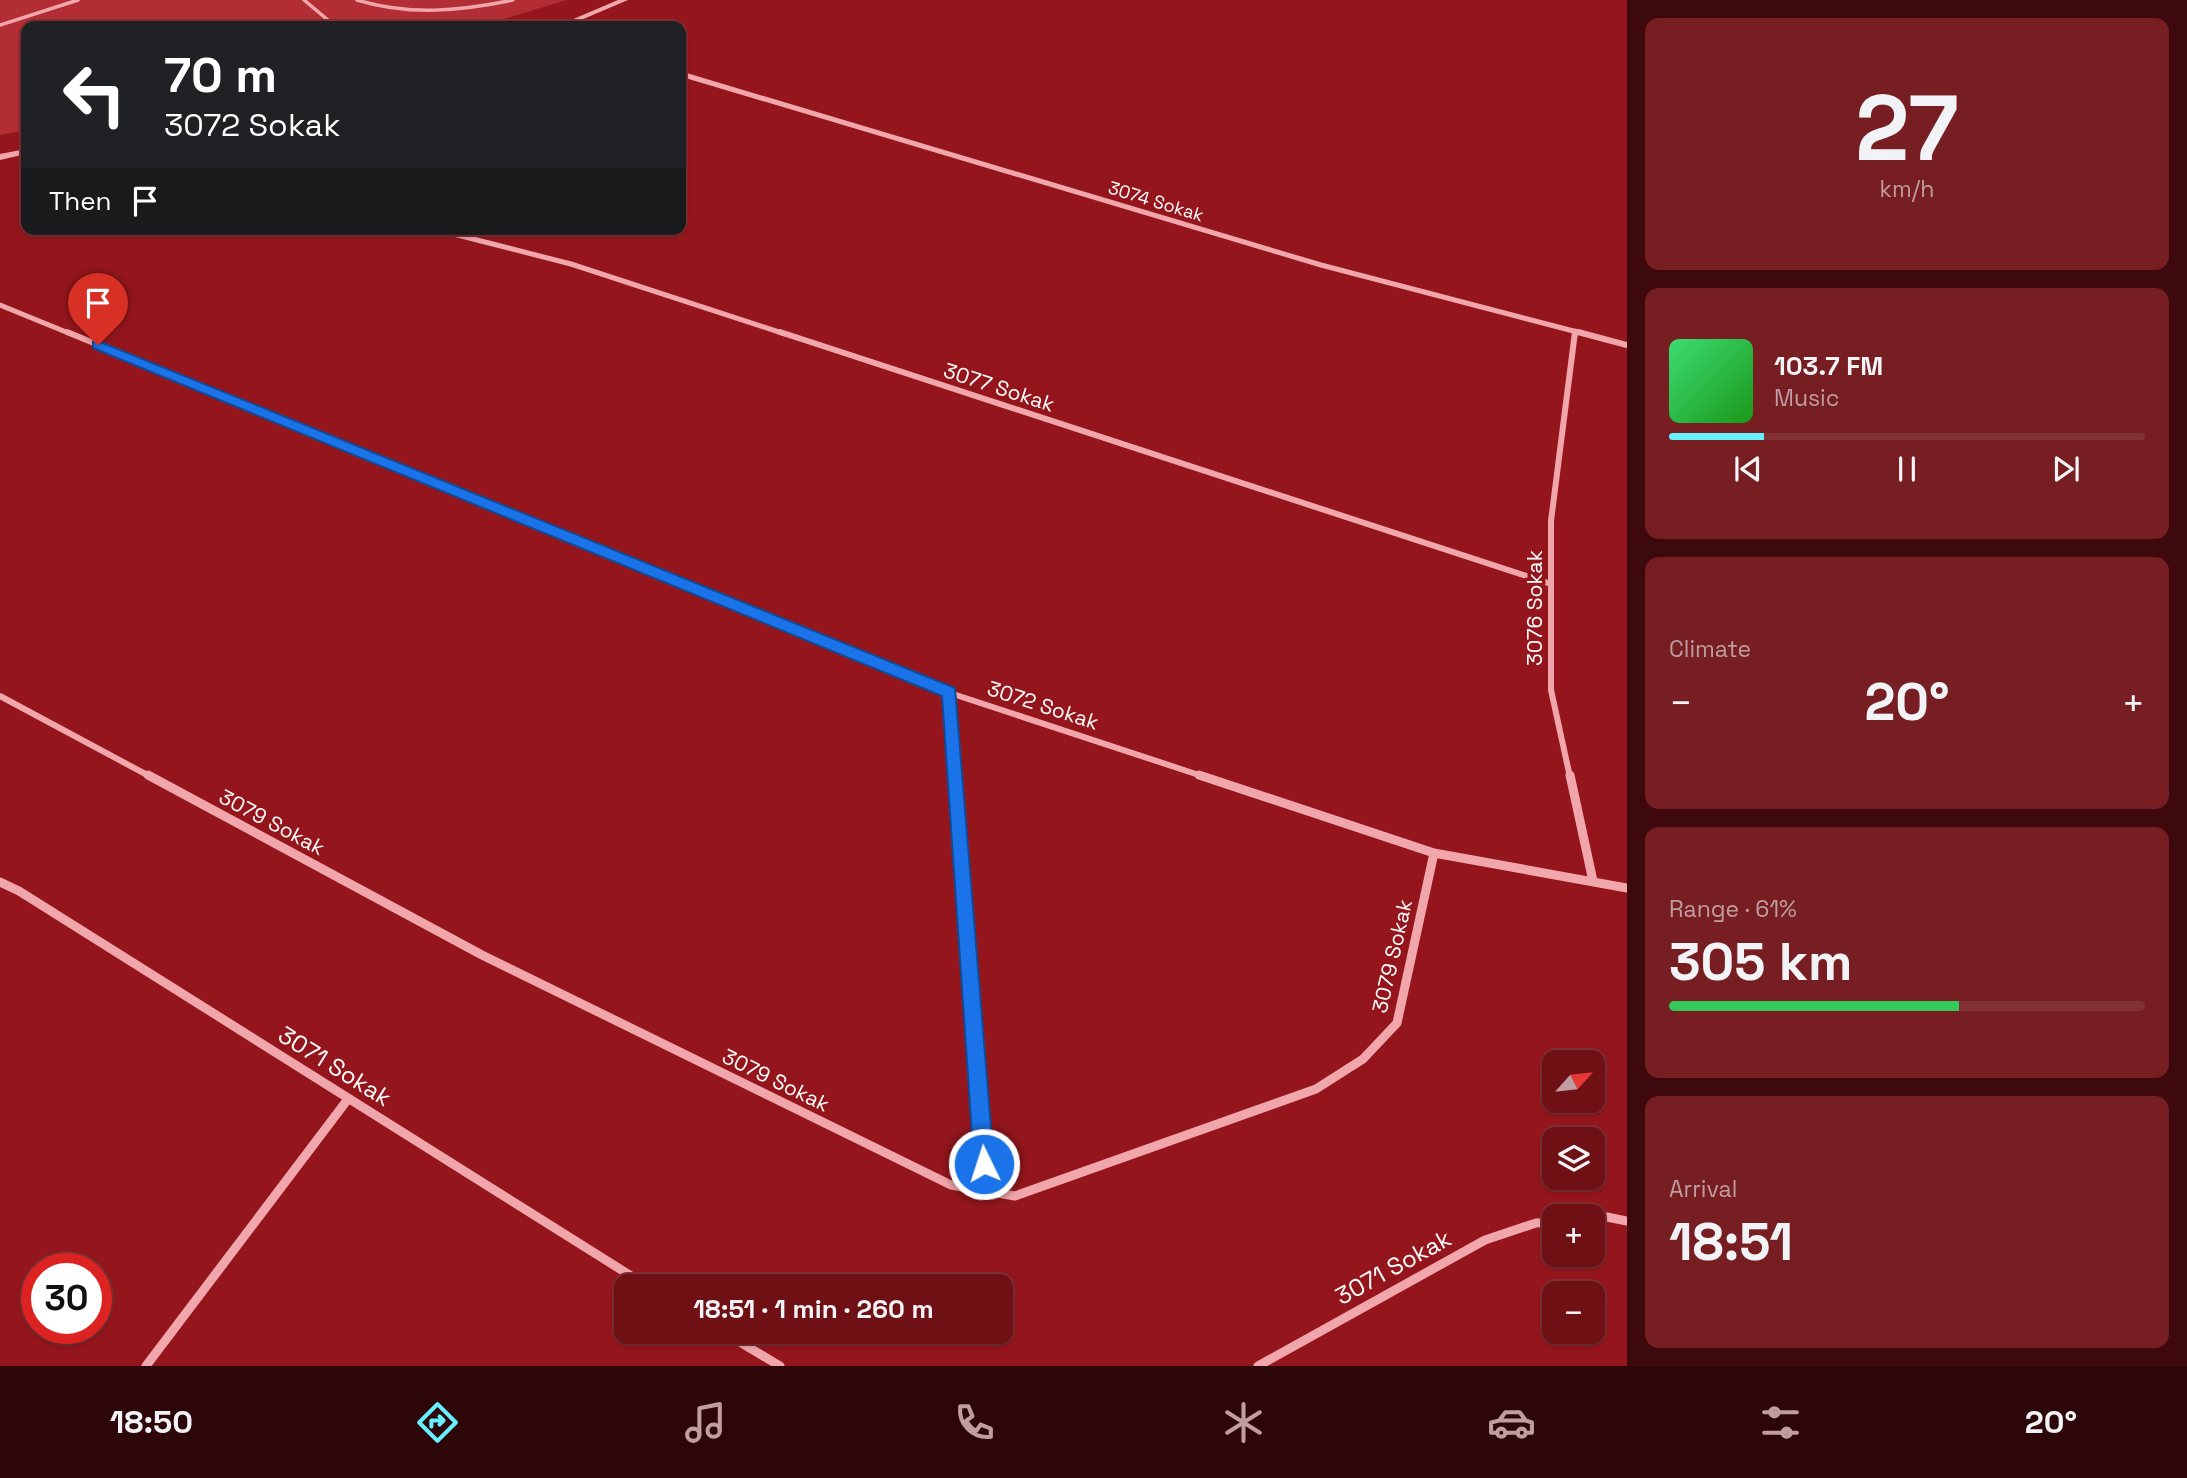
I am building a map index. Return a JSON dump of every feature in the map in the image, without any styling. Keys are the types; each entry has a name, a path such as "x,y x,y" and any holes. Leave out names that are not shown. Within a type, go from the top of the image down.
{"street":[{"path":"573,21 624,0"},
{"name":"3074 Sokak","path":"686,75 1321,265 1627,345"},
{"path":"0,157 21,153"},
{"name":"3077 Sokak","path":"457,235 571,264 1551,584"},
{"name":"3072 Sokak","path":"0,305 950,693 1434,853 1627,888"},
{"name":"3076 Sokak","path":"1575,331 1551,521 1551,690 1593,881"},
{"path":"950,693 986,1191"},
{"name":"3079 Sokak","path":"0,696 482,956 951,1185 1015,1196 1316,1089 1363,1059 1397,1023 1434,853"},
{"name":"3071 Sokak","path":"0,882 19,891 628,1274"},
{"path":"146,1366 348,1099"},
{"path":"1605,1217 1627,1221"},
{"name":"3071 Sokak","path":"1258,1366 1485,1240 1542,1223"},
{"path":"743,1344 780,1366"}],"lane":[{"path":"0,25 78,0"},
{"path":"304,0 329,21"},
{"path":"357,0 391,9 434,12 513,0"}],"shaded area":[{"path":"0,0 567,0 498,21 21,21 21,131 0,135"}],"route":[{"path":"98,345 950,693 984,1164"}]}
